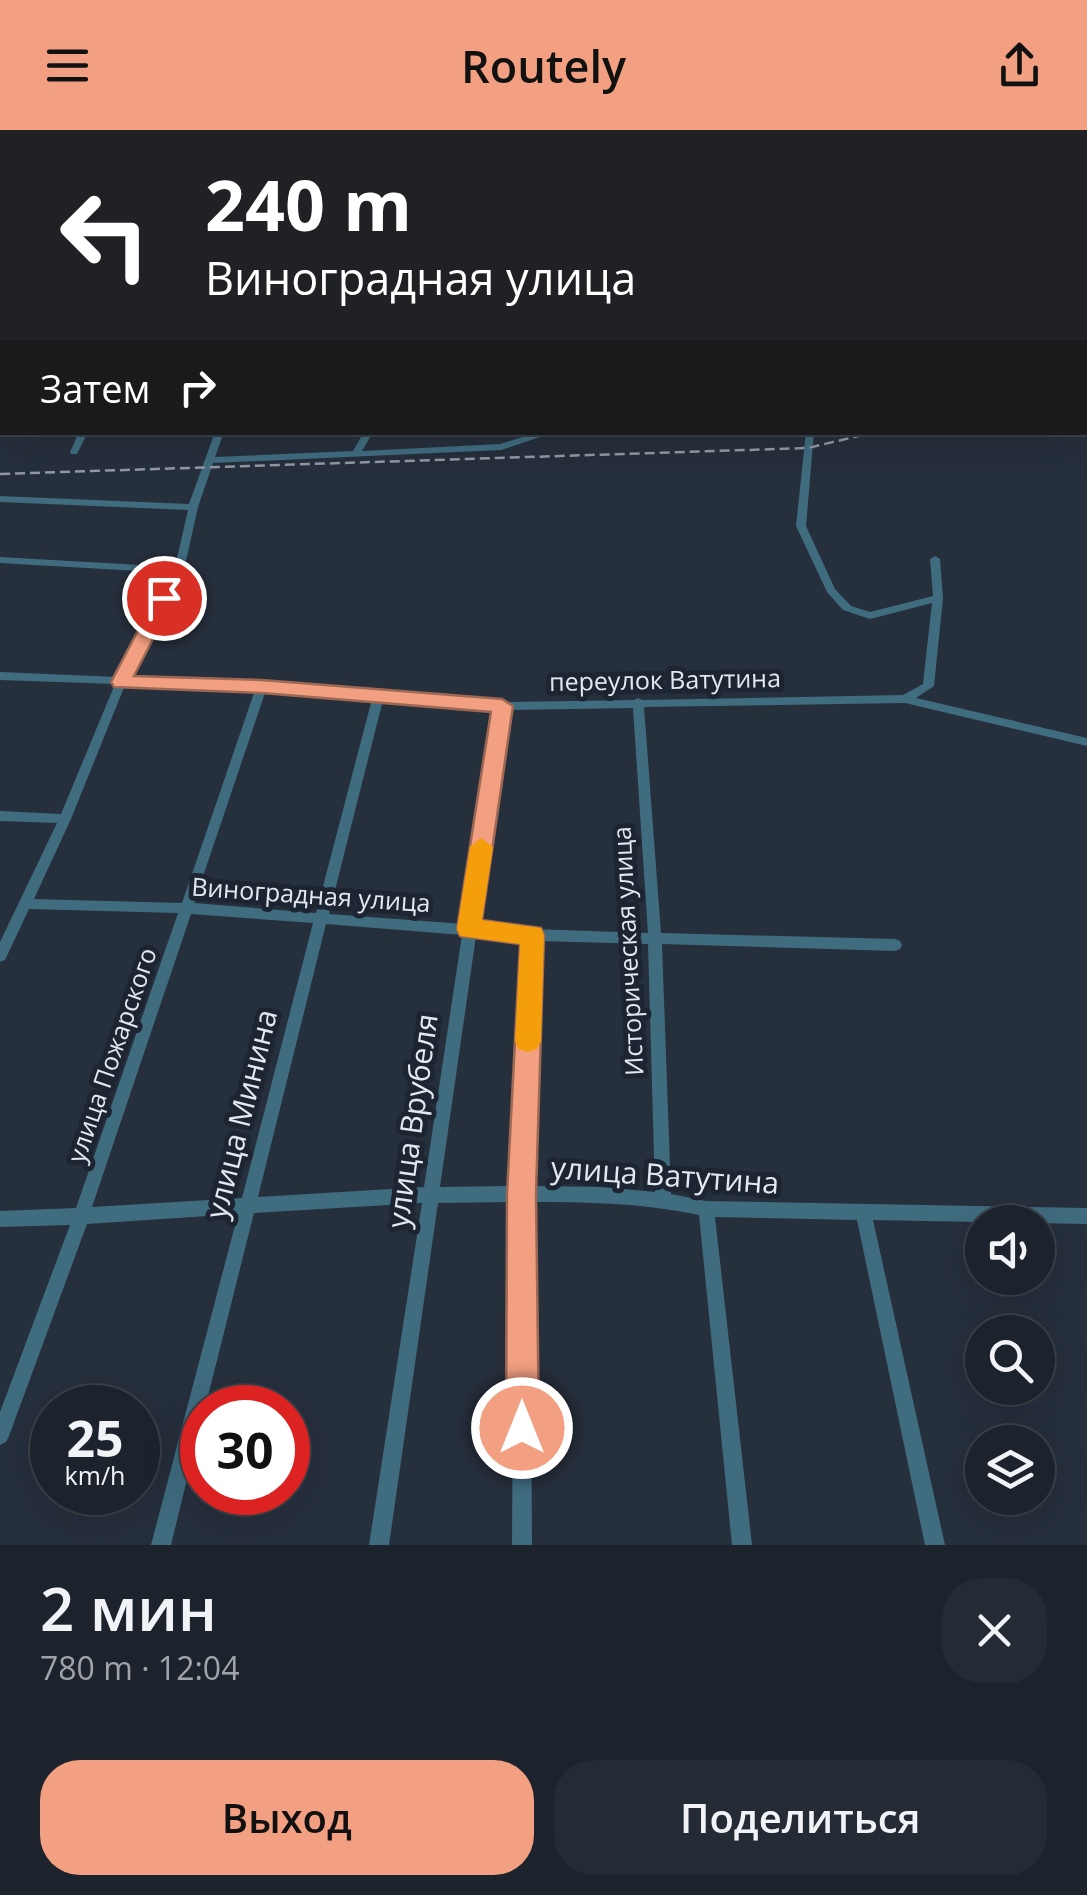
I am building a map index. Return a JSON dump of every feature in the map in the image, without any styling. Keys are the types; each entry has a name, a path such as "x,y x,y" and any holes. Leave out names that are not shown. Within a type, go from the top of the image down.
{"street":[{"path":"74,452 82,435"},
{"path":"0,956 64,819 121,682 179,570 193,507 219,435"},
{"path":"355,454 367,435"},
{"path":"213,460 500,447 520,445 545,435"},
{"path":"810,435 802,526 831,590 847,608 870,616 938,598"},
{"path":"0,498 193,507"},
{"path":"905,699 928,686 938,598 935,559"},
{"path":"0,560 179,570"},
{"name":"переулок Ватутина","path":"0,676 262,686 502,706 905,699 1087,742"},
{"name":"улица Пожарского","path":"0,1436 81,1217 262,686"},
{"name":"улица Минина","path":"161,1545 378,696"},
{"name":"Историческая улица","path":"638,702 655,940 663,1198"},
{"name":"улица Врубеля","path":"379,1545 502,706"},
{"path":"0,816 64,819"},
{"name":"Виноградная улица","path":"24,904 186,908 532,935 895,945"},
{"path":"522,1545 522,1194 532,935"},
{"name":"улица Ватутина","path":"0,1219 431,1194 663,1198 706,1209 1087,1216"},
{"path":"706,1209 742,1545"},
{"path":"864,1214 935,1545"}],"railway":[{"path":"0,474 808,448 862,435"}],"slow traffic":[{"path":"481,847 469,929 532,935 528,1041"}],"route":[{"path":"164,598 121,682 262,686 502,706 469,929 532,935 522,1194 522,1428"}]}
